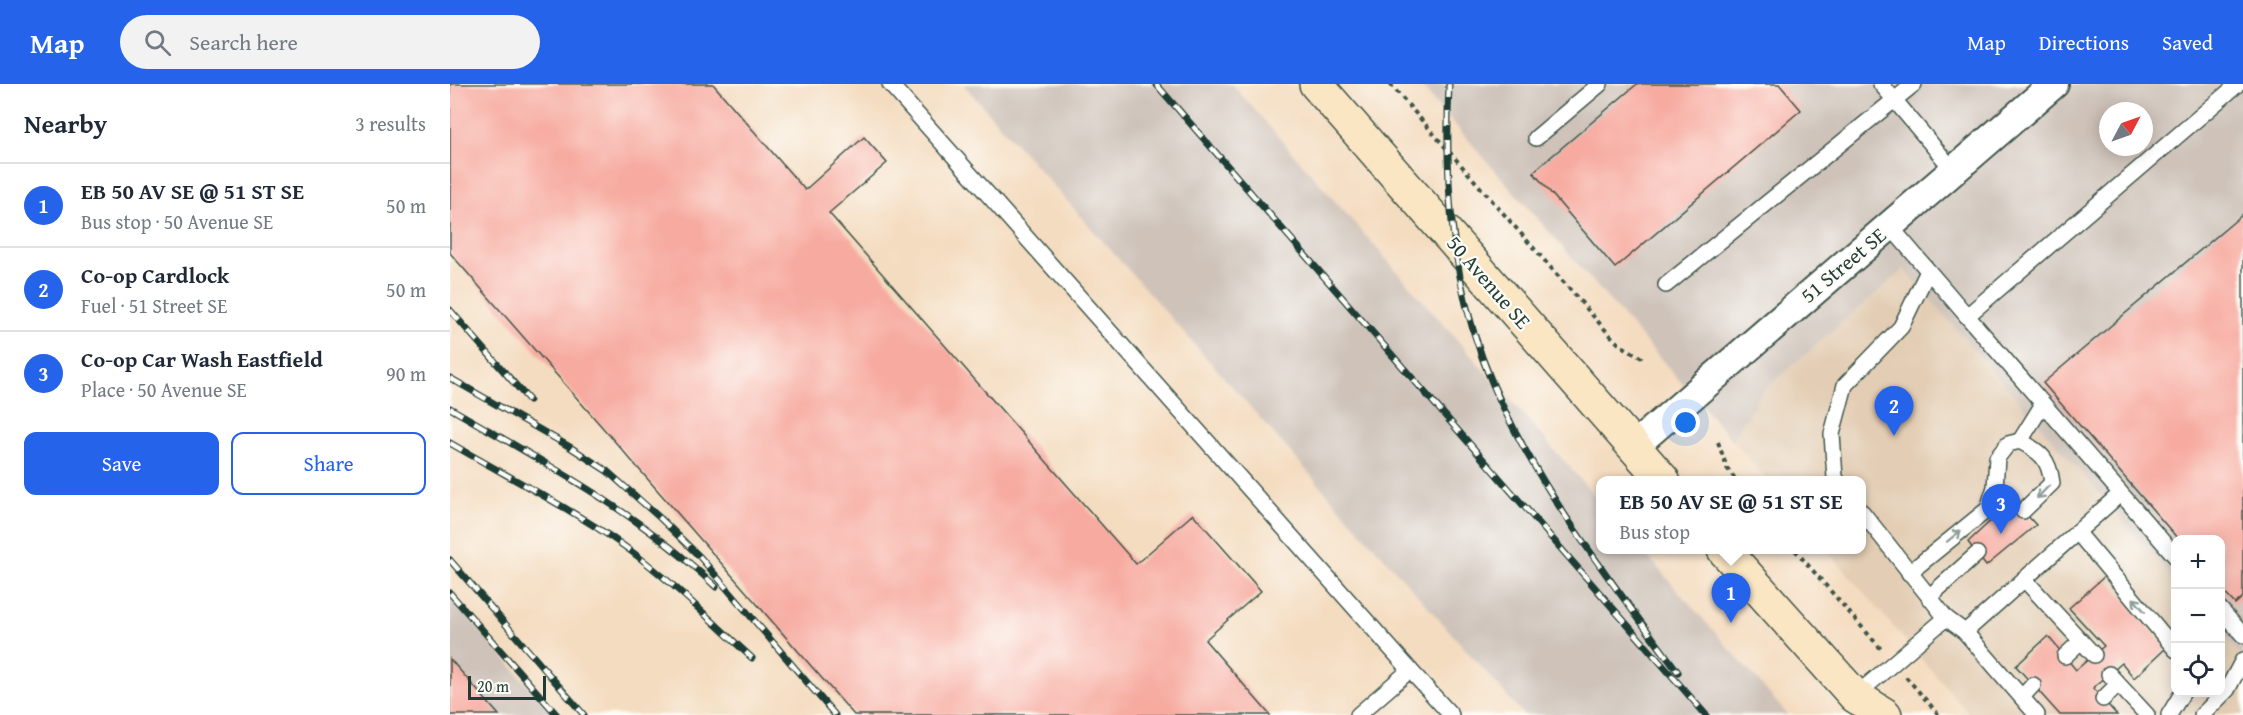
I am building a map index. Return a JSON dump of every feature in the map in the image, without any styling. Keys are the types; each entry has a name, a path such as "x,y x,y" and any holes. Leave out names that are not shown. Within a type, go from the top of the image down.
{"street":[{"name":"50 Avenue SE","path":"1316,84 1659,476"},
{"name":"51 Street SE","path":"1633,447 2055,84"},
{"path":"1728,554 1859,706 1885,715"}],"lane":[{"path":"890,84 1451,715"},
{"path":"1536,138 1600,84"},
{"path":"1881,84 1954,171"},
{"path":"1666,285 1914,84"},
{"path":"1967,316 2238,84"},
{"path":"1890,226 2171,552"},
{"path":"1835,476 1832,434 1845,385 1901,327 1928,271"},
{"path":"2020,441 2043,404"},
{"path":"1909,573 1988,509 1995,487 1997,458 2008,444 2020,441 2039,451 2050,468 2052,483 2023,511"},
{"path":"1965,632 2078,534 2120,494"},
{"path":"1866,517 1946,618 1965,632 2037,715"},
{"path":"2078,534 2171,645"},
{"path":"1929,597 1977,554"},
{"path":"2025,580 2094,655"},
{"path":"2225,615 2243,635"},
{"path":"1859,706 1894,664 1946,618"},
{"path":"2065,656 2081,641"},
{"path":"2202,715 2227,690 2243,660"},
{"path":"1358,715 1410,670"},
{"path":"2103,699 2114,679 2146,715"},
{"path":"2022,697 2033,685"},
{"path":"2169,715 2180,697"}],"path":[{"path":"1390,84 1608,333 1619,344 1645,360"},
{"path":"1718,442 1727,468 1733,476"},
{"path":"1799,554 1939,715"}],"shaded area":[{"path":"963,84 1232,84 1596,497 1596,554 1646,554 1788,715 1524,715"},
{"path":"1419,84 2243,84 2243,658 2225,637 2225,535 2171,535 2171,576 1904,269 1762,392 1732,440"},
{"path":"1904,269 2171,576 2171,697 2225,697 2225,637 2243,658 2243,715 1970,715 1830,554 1866,554 1866,476 1764,476 1732,440 1762,392"},
{"path":"450,596 554,715 450,715"}],"building":[{"path":"450,84 713,84 805,190 864,137 887,163 829,213 1136,564 1193,514 1261,591 1205,640 1270,715 854,715 450,253"},
{"path":"1637,84 1779,84 1801,110 1615,268 1533,172"},
{"path":"2243,214 2243,597 2235,604 2225,593 2225,535 2175,535 2043,383"},
{"path":"2013,500 2036,525 1986,566 1968,542"},
{"path":"2105,576 2166,648 2134,678 2122,663 2093,688 2117,715 2060,715 2016,666 2048,636 2076,670 2104,646 2069,608"},
{"path":"450,659 499,715 450,715"}],"railway":[{"path":"1156,84 1706,715"},
{"path":"1449,84 1449,188 1456,256 1471,324 1482,357 1520,441 1543,481 1595,560 1678,672"},
{"path":"450,310 529,400"},
{"path":"450,378 607,471 700,557 835,715"},
{"path":"450,408 622,512 655,535 716,587"},
{"path":"450,443 560,505 624,546 674,586 752,658"},
{"path":"450,560 584,715"},
{"path":"450,593 557,715"}],"place":[{"name":"Co-op Cardlock","path":"1894,436"},
{"name":"Co-op Car Wash Eastfield","path":"2001,534"},
{"name":"EB 50 AV SE @ 51 ST SE","path":"1731,623"}]}
